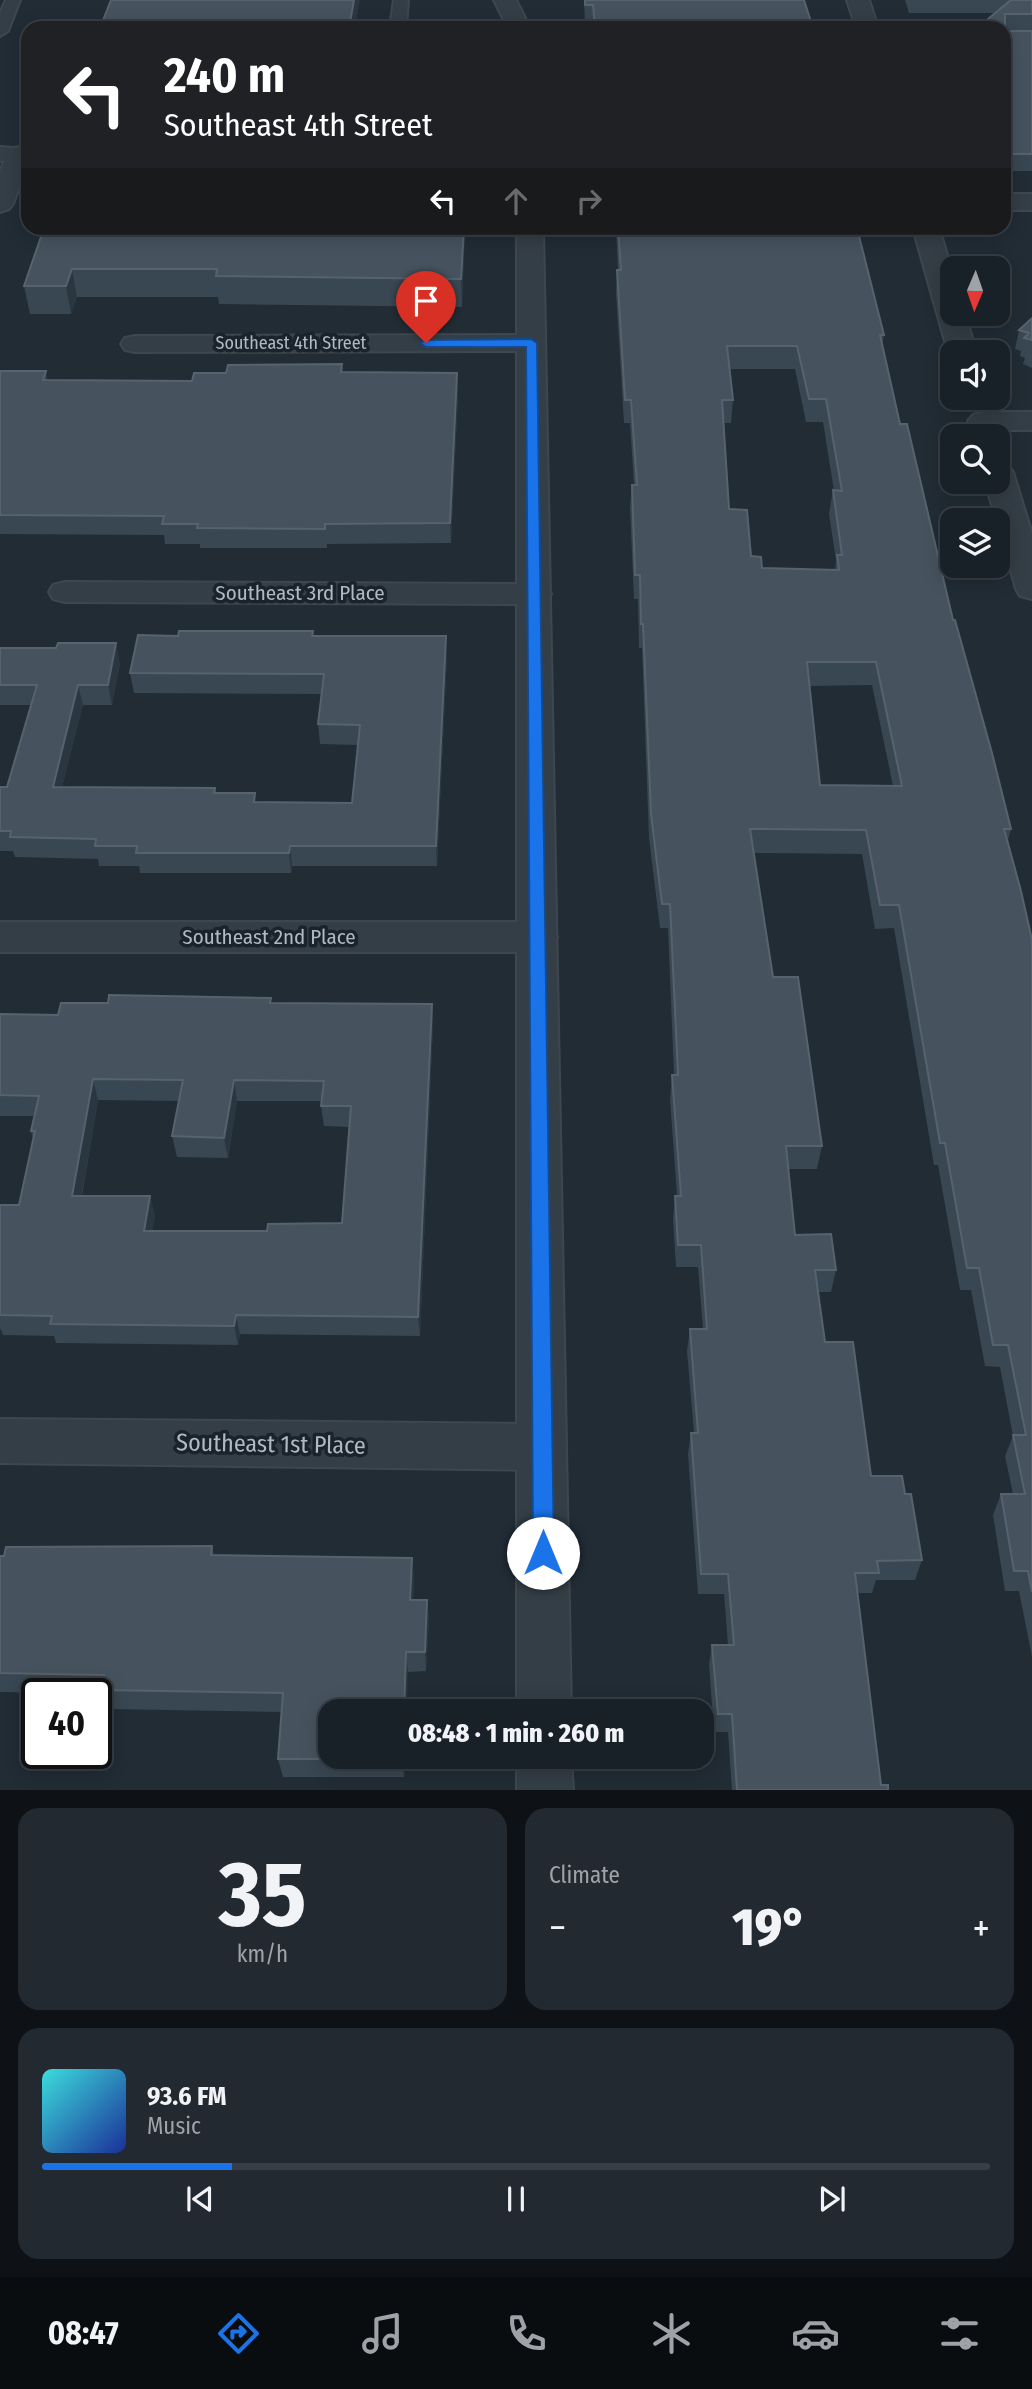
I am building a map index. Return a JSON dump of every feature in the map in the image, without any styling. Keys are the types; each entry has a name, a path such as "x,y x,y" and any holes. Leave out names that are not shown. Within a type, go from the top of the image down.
{"street":[{"path":"505,0 516,21"},
{"path":"858,0 865,21"},
{"path":"0,204 16,154"},
{"path":"1011,202 1032,202"},
{"path":"530,235 544,1699"},
{"path":"928,235 959,340"},
{"name":"Southeast 4th Street","path":"135,344 531,343"},
{"path":"982,418 1032,421"},
{"path":"1004,494 1032,589"},
{"name":"Southeast 3rd Place","path":"65,592 535,594"},
{"name":"Southeast 2nd Place","path":"0,937 537,937"},
{"name":"Southeast 1st Place","path":"0,1441 542,1447"},
{"path":"544,1769 545,1790"}],"lane":[{"path":"0,31 13,0"},
{"path":"399,21 401,0"}],"building":[{"path":"111,0 354,0 350,21 103,21"},
{"path":"585,0 804,0 811,21 594,21 593,5 585,5"},
{"path":"1011,0 1032,0 1032,14 1005,14 1005,21 986,21"},
{"path":"1011,31 1032,31 1032,154 1011,154"},
{"path":"42,235 464,235 461,279 216,276 217,269 72,269 66,286 24,286"},
{"path":"618,235 859,235 884,335 880,335 900,424 907,424 940,565 940,578 943,578 1011,829 1004,829 1032,940 1032,1592 1028,1571 1014,1571 1001,1494 1025,1494 1013,1435 1026,1435 1008,1345 993,1345 979,1268 967,1268 945,1143 940,1143 899,905 880,905 866,830 750,829 773,977 798,977 822,1146 786,1146 795,1235 831,1234 836,1270 815,1270 825,1342 853,1342 871,1476 902,1476 905,1494 911,1494 922,1560 877,1561 879,1573 855,1573 881,1785 888,1785 888,1790 737,1790 732,1714 718,1714 712,1645 734,1645 728,1574 701,1574 691,1433 698,1433 690,1329 707,1329 701,1245 678,1245 675,1196 681,1196 672,1075 678,1075 670,904 662,904 651,814 640,575 635,575 632,485 637,485 631,400 625,400 617,270 621,270","holes":["727,346 797,346 809,399 826,399 842,491 833,490 842,555 837,555 839,570 762,568 761,557 751,556 747,510 729,509 722,400 733,400","807,662 876,662 902,786 820,785"]},
{"path":"1032,318 1032,340 1024,338 1029,333 1019,330"},
{"path":"342,364 341,372 457,373 450,523 325,524 325,529 197,528 198,524 162,524 164,516 0,515 0,371 46,371 43,380 192,381 194,373 226,373 228,365"},
{"path":"179,631 313,631 312,636 446,636 436,846 290,846 289,853 136,853 137,846 95,846 96,839 10,837 11,831 0,831 0,787 7,787 37,685 0,685 0,648 56,648 58,643 116,643 108,685 78,685 53,787 215,788 214,793 255,793 254,802 352,803 360,725 318,724 324,674 130,673 138,635 178,636"},
{"path":"109,995 271,998 270,1003 432,1004 418,1317 236,1315 234,1326 50,1324 52,1316 0,1315 0,1205 19,1205 35,1131 31,1131 39,1096 0,1095 0,1014 58,1015 61,1003 108,1003","holes":["93,1079 183,1080 172,1136 224,1138 234,1080 324,1081 321,1106 351,1106 342,1223 268,1224 267,1231 144,1231 150,1196 72,1196"]},
{"path":"212,1546 211,1555 412,1558 410,1600 427,1600 425,1652 406,1652 404,1699 318,1699 318,1759 278,1759 283,1693 112,1690 112,1678 103,1678 104,1675 0,1673 0,1556 4,1556 6,1547"}],"route":[{"path":"426,343 531,343 543,1553"}]}
